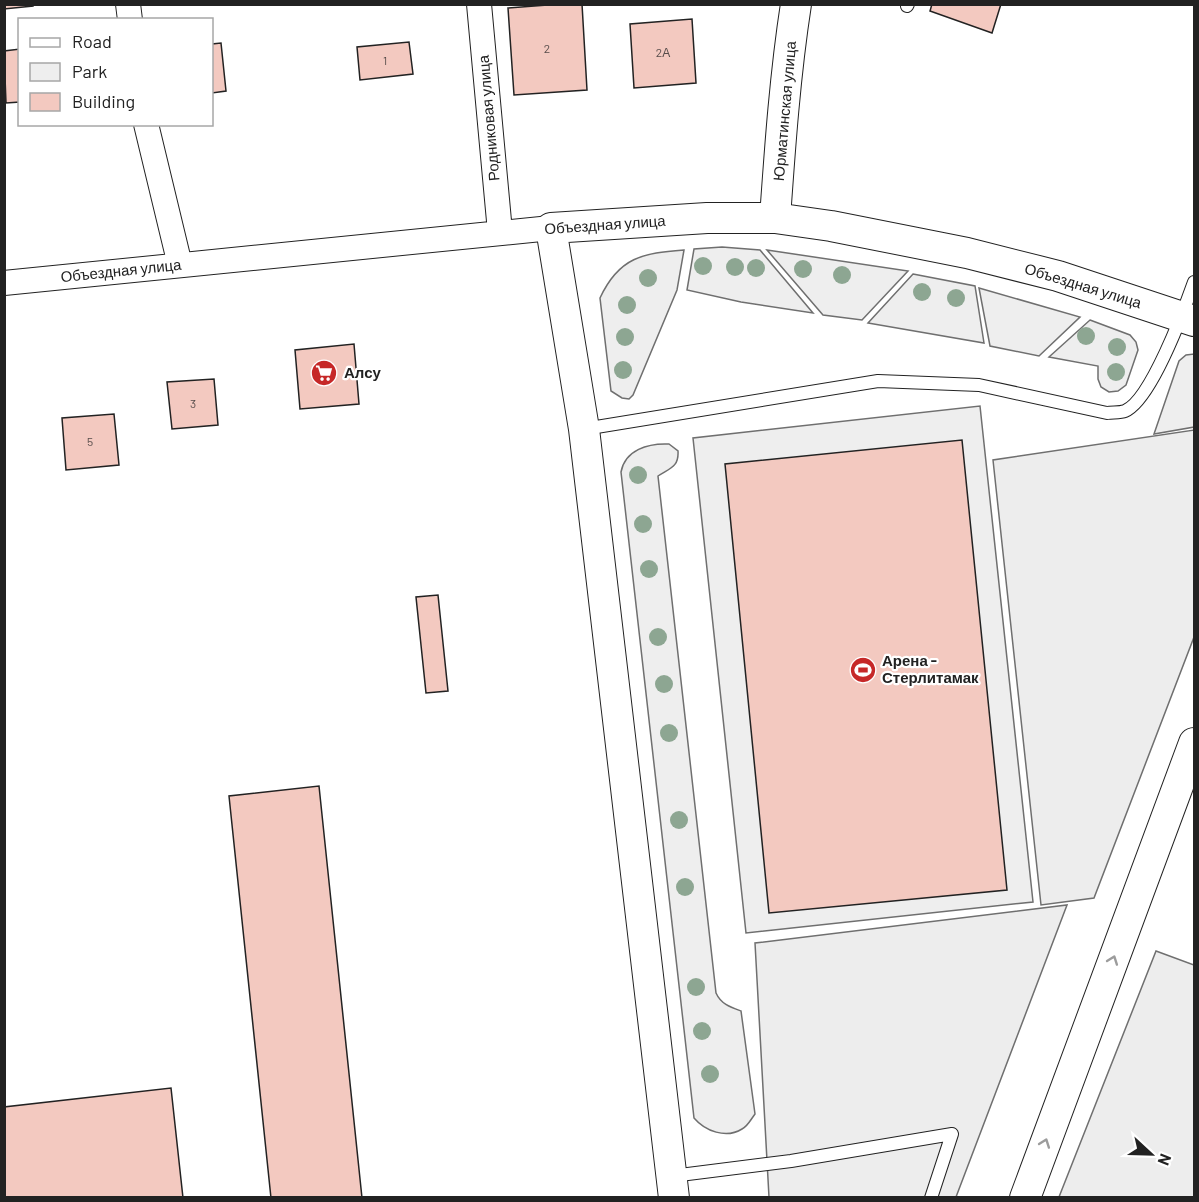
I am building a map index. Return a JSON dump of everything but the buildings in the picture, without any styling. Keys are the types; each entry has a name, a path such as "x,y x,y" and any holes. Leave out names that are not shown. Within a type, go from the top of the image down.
{"street":[{"name":"Родниковая улица","path":"478,4 500,232"},
{"name":"Юрматинская улица","path":"775,218 781,138 796,4"},
{"path":"146,126 180,265"},
{"name":"Объездная улица","path":"4,283 500,232 706,218 775,218 831,226 967,253 1058,276 1188,319"},
{"path":"551,228 584,429 672,1187"},
{"path":"1025,1197 1194,743"}],"lane":[{"path":"584,429 878,381 980,385 1107,413 1124,412 1138,402 1188,319 1194,282"},
{"path":"672,1187 791,1161 952,1134 931,1197"}],"green space":[{"path":"722,247 760,250 813,313 741,302 687,290 694,249"},
{"path":"684,250 677,290 633,395 629,399 622,398 611,391 600,298 615,274 634,260 656,253"},
{"path":"767,250 908,271 862,320 823,315"},
{"path":"913,274 975,286 984,343 868,323"},
{"path":"979,288 1080,317 1039,356 990,346"},
{"path":"1090,320 1130,335 1136,342 1138,350 1126,385 1118,391 1109,392 1101,387 1098,379 1098,366 1049,357"},
{"path":"1194,354 1194,427 1154,434 1179,361 1186,355"},
{"name":"Арена - Стерлитамак","path":"980,406 1033,902 746,933 693,438"},
{"path":"669,444 678,451 677,461 673,467 658,476 716,993 723,1002 741,1011 755,1114 744,1128 729,1133 710,1130 694,1118 621,472 623,464 632,453 653,445"}],"shaded area":[{"path":"1194,430 1194,637 1094,898 1041,905 993,460"},
{"path":"1067,905 956,1197 769,1197 755,943"},
{"path":"1156,951 1194,965 1194,1197 1059,1197"}],"place":[{"name":"Алсу","path":"324,373"},
{"name":"Арена - Стерлитамак","path":"863,670"}]}
